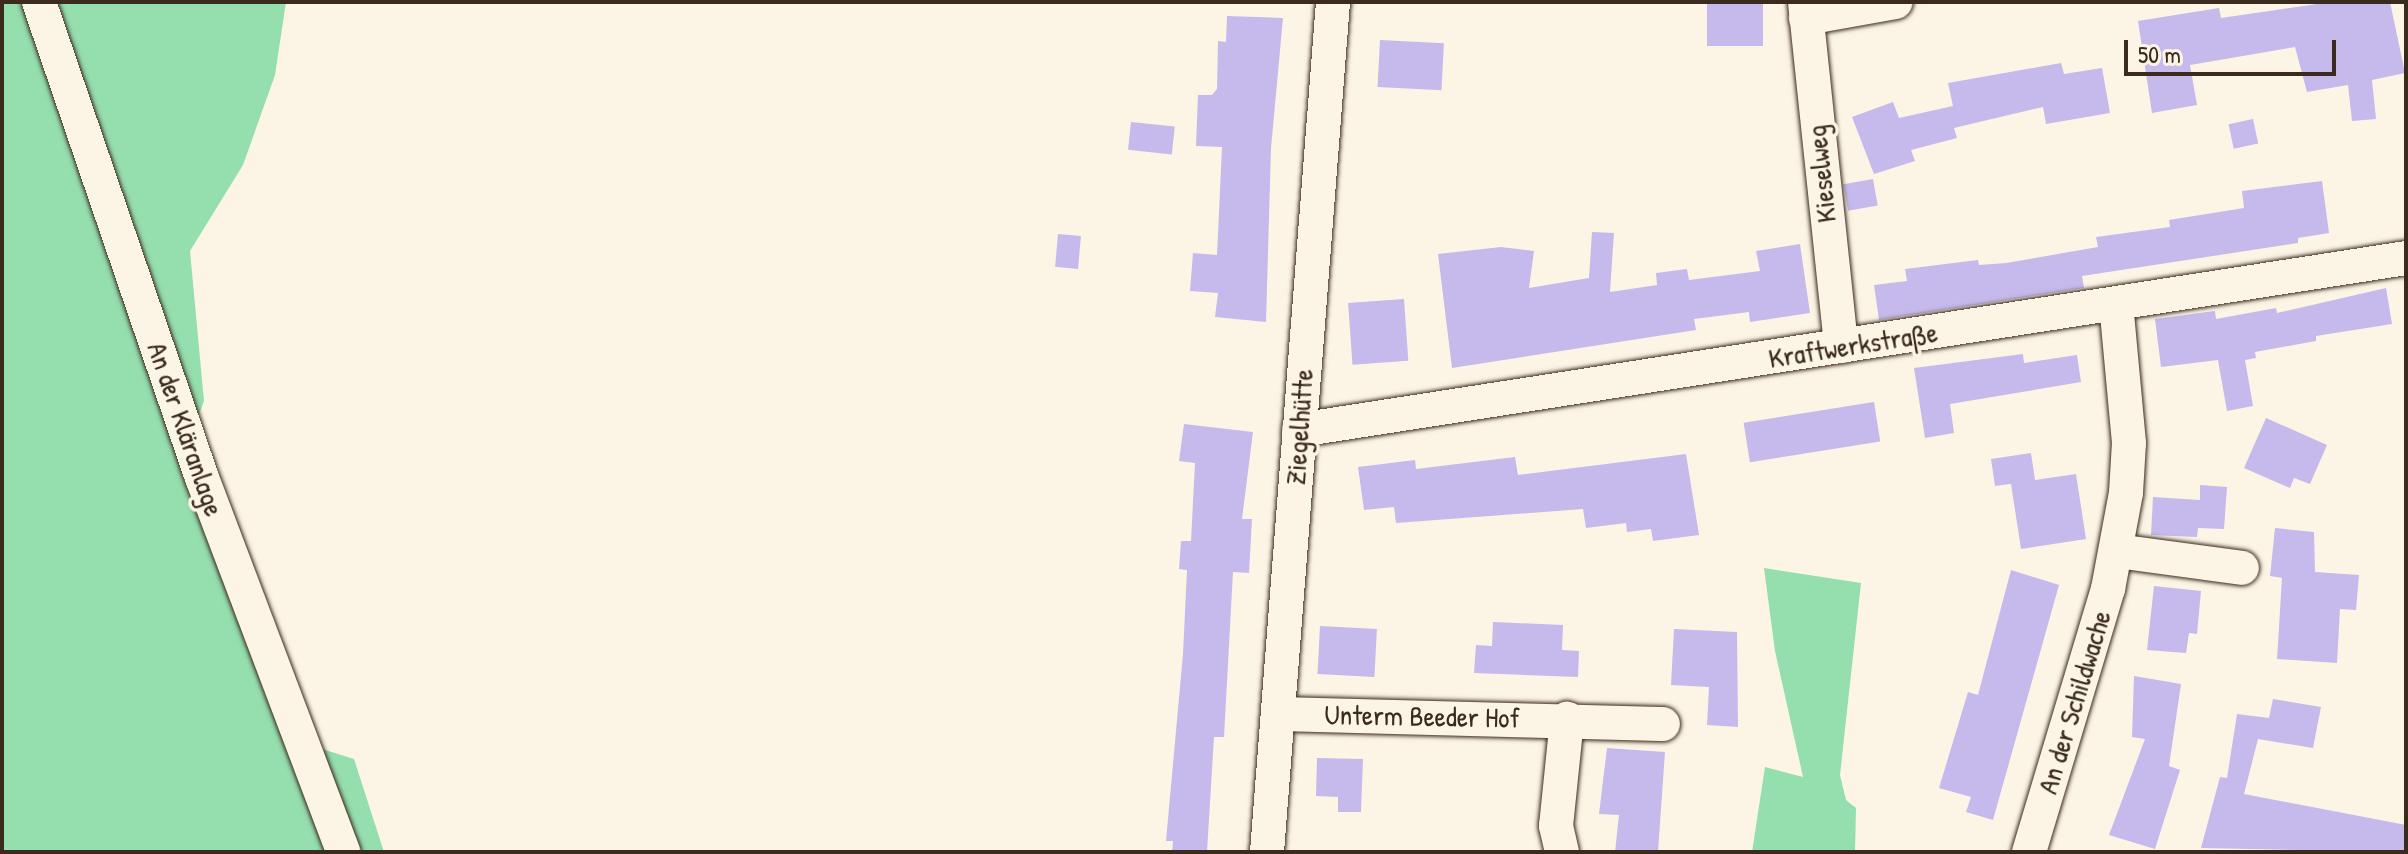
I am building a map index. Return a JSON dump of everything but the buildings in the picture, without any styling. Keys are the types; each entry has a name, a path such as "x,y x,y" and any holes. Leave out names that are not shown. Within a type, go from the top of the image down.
{"street":[{"name":"An der Kläranlage","path":"39,2 202,478 343,852"},
{"name":"Ziegelhütte","path":"1267,852 1333,2"},
{"path":"1806,10 1896,2"},
{"name":"Kieselweg","path":"1806,10 1841,346"},
{"name":"Kraftwerkstraße","path":"1299,430 2406,258"},
{"name":"An der Schildwache","path":"2029,852 2117,551 2129,443 2116,304"},
{"path":"2117,551 2242,568"},
{"name":"Unterm Beeder Hof","path":"1278,714 1567,719 1663,724"},
{"path":"1562,852 1556,826 1567,719"}],"green space":[{"path":"2,2 286,2 275,75 243,165 190,251 204,401 180,465 302,791 319,748 354,759 384,852 2,852"},
{"path":"1764,568 1861,583 1840,775 1846,800 1856,808 1855,852 1752,852 1765,767 1803,777 1775,651"}]}
